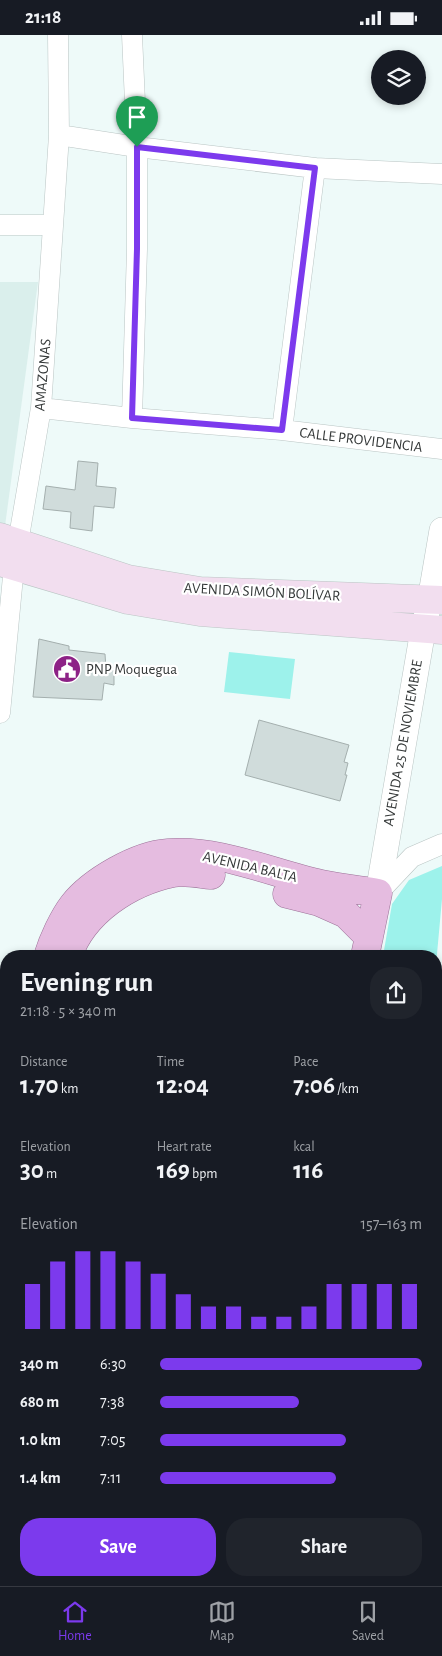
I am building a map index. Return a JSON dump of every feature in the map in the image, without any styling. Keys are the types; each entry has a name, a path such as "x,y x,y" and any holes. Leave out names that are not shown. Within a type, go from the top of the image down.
{"main road":[{"name":"AVENIDA SIMÓN BOLÍVAR","path":"8,551 128,579 200,591 436,600"},
{"name":"AVENIDA SIMÓN BOLÍVAR","path":"8,551 128,599 200,612 432,630"},
{"name":"AVENIDA BALTA","path":"50,950 73,905 105,877 136,861 168,853 212,855 322,884 378,893"},
{"name":"AVENIDA BALTA","path":"71,950 88,921 116,896 145,881 175,872 211,875 319,902 346,914 367,947"},
{"name":"AVENIDA 25 DE NOVIEMBRE","path":"367,947 378,893"}],"street":[{"name":"AMAZONAS","path":"0,713 8,551 41,408 59,135 58,35"},
{"path":"132,35 137,147 137,249 132,418"},
{"path":"59,135 137,147 315,168 442,174"},
{"path":"282,430 315,168"},
{"path":"0,225 53,225"},
{"name":"CALLE PROVIDENCIA","path":"41,408 132,418 282,430 442,449"},
{"name":"AVENIDA 25 DE NOVIEMBRE","path":"378,893 432,630 442,530"},
{"path":"378,893 412,857 442,843"}],"shaded area":[{"path":"0,282 38,282 5,526 0,524"},
{"path":"229,652 295,659 290,699 224,692"},
{"path":"442,866 442,899 437,950 384,950 392,904 409,880"}],"building":[{"path":"78,461 98,463 96,486 116,488 114,508 94,506 92,531 70,528 71,512 43,509 46,486 75,490"},
{"path":"39,639 69,646 69,650 105,654 106,669 114,671 114,685 104,683 102,700 33,697"},
{"path":"259,720 349,745 344,762 348,763 345,775 347,775 340,801 245,775"}],"place":[{"name":"PNP Moquegua","path":"67,669"}],"route":[{"path":"137,147 315,168 282,430 132,418 137,249 137,147"}]}
